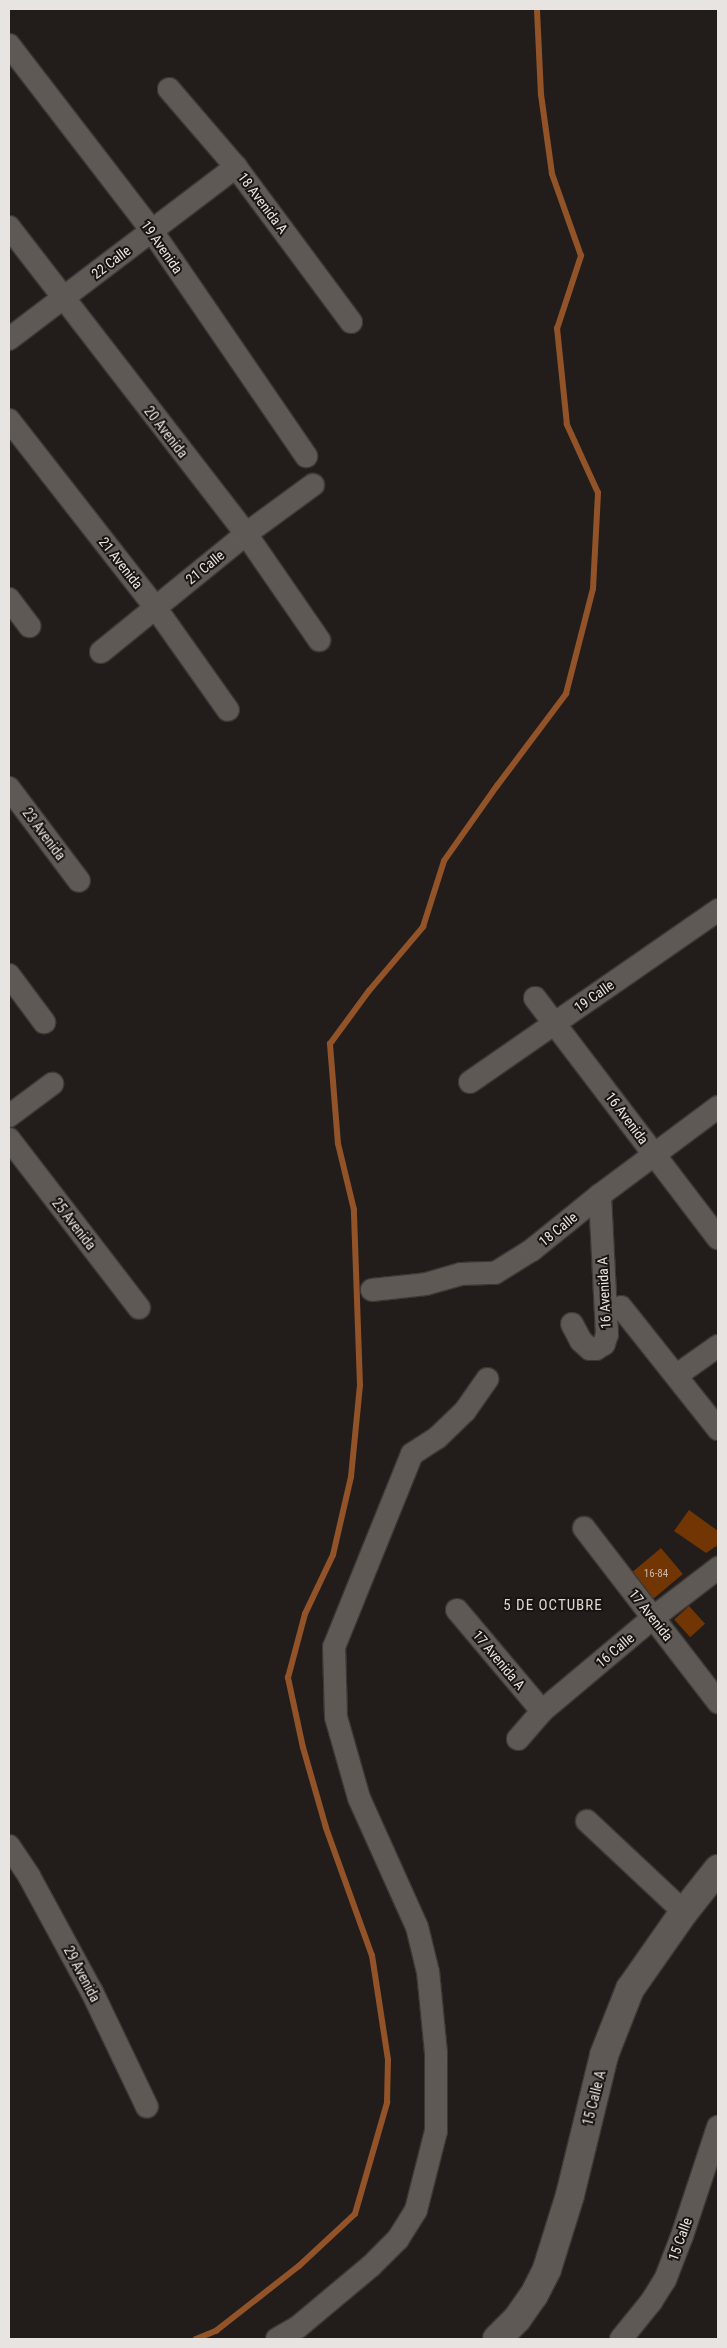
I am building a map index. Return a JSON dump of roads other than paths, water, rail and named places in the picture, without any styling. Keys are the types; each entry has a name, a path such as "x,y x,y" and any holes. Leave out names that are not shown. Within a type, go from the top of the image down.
{"street":[{"name":"19 Avenida","path":"9,45 152,231 306,456"},
{"name":"18 Avenida A","path":"169,89 236,167 351,322"},
{"name":"22 Calle","path":"9,340 236,167"},
{"name":"20 Avenida","path":"9,227 246,534 319,640"},
{"name":"21 Avenida","path":"9,420 155,607 228,710"},
{"name":"21 Calle","path":"101,652 246,534 313,485"},
{"path":"9,599 29,626"},
{"name":"23 Avenida","path":"9,788 79,881"},
{"name":"19 Calle","path":"470,1082 718,910"},
{"path":"9,975 44,1022"},
{"name":"16 Avenida","path":"535,998 718,1238"},
{"path":"9,1116 52,1084"},
{"name":"18 Calle","path":"372,1290 426,1284 460,1274 495,1273 532,1250 600,1195 718,1106"},
{"name":"25 Avenida","path":"9,1139 139,1308"},
{"name":"16 Avenida A","path":"572,1324 581,1342 590,1349 596,1349 604,1344 607,1334 600,1195"},
{"name":"16 Avenida A","path":"621,1307 677,1375 718,1429"},
{"path":"677,1375 718,1346"},
{"path":"277,2339 298,2327 371,2266 398,2239 416,2210 436,2131 436,2053 428,1972 417,1926 357,1789 336,1717 334,1647 412,1454 437,1438 465,1411 487,1379"},
{"name":"17 Avenida","path":"584,1528 718,1702"},
{"name":"16 Calle","path":"518,1739 542,1711 654,1617 718,1568"},
{"name":"17 Avenida A","path":"457,1610 542,1711"},
{"path":"587,1821 684,1912"},
{"name":"29 Avenida","path":"9,1846 30,1876 92,1992 147,2107"},
{"name":"15 Calle A","path":"497,2339 517,2319 534,2294 547,2269 570,2195 594,2092 617,2017 630,1989 684,1912 718,1869"},
{"name":"15 Calle","path":"621,2339 646,2310 665,2280 682,2236 718,2126"}],"waterway":[{"path":"196,2339 216,2331 299,2266 355,2214 387,2103 388,2060 372,1956 326,1828 303,1748 288,1678 305,1614 333,1555 351,1477 360,1386 354,1210 338,1144 330,1044 369,991 423,927 444,861 566,694 593,589 598,493 567,425 557,329 581,256 552,174 541,95 537,9"}],"district":[{"name":"5 DE OCTUBRE","path":"553,1606"}]}
